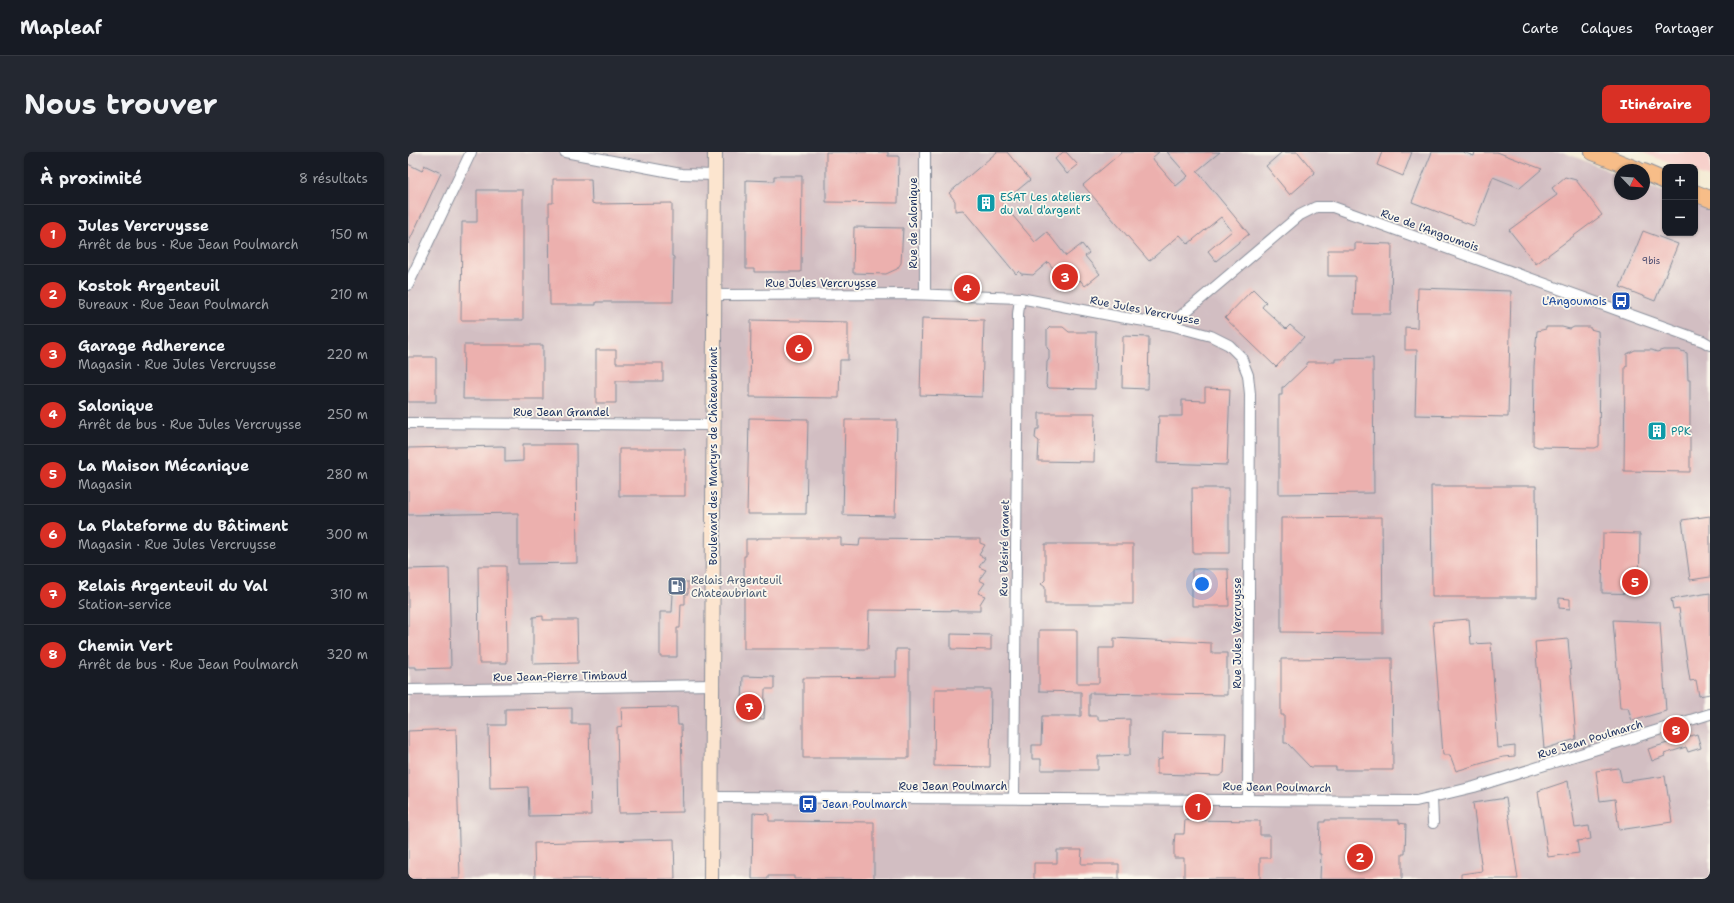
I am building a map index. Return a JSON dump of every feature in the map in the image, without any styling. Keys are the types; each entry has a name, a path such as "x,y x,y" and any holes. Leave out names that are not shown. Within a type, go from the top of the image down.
{"main road":[{"name":"Boulevard des Martyrs de Châteaubriant","path":"711,879 715,152"},
{"path":"1592,152 1623,164"},
{"path":"1650,175 1662,180"},
{"path":"1698,194 1710,198"}],"street":[{"path":"408,285 471,152"},
{"path":"565,152 681,174 715,175"},
{"name":"Rue de Salonique","path":"925,152 925,294"},
{"name":"Rue de l'Angoumois","path":"1170,325 1300,215 1316,207 1333,207 1621,310 1710,345"},
{"name":"Rue Jules Vercruysse","path":"715,295 925,294 1020,298 1170,325 1211,336 1228,345 1241,357 1248,375 1250,394 1248,799"},
{"name":"Rue Désiré Granet","path":"1014,798 1018,314 1020,298"},
{"name":"Rue Jean Grandel","path":"408,423 714,425"},
{"name":"Rue Jean-Pierre Timbaud","path":"408,690 713,685"},
{"name":"Rue Jean Poulmarch","path":"711,797 1416,801 1482,784 1710,714"},
{"path":"1432,798 1433,823"}],"shaded area":[{"path":"408,152 1563,152 1614,173 1614,200 1650,200 1650,186 1662,191 1662,236 1698,236 1698,205 1710,210 1710,879 408,879"},
{"path":"1641,152 1710,152 1710,178 1698,174 1698,164 1671,164"}],"building":[{"path":"826,152 888,152 888,156 899,156 898,203 826,202"},
{"path":"997,152 1007,152 1030,180 1002,203 1035,242 1047,232 1066,256 1082,244 1089,253 1085,256 1100,274 1085,286 1080,280 1075,284 1069,277 1064,281 1048,262 1033,275 1021,274 1019,271 1016,274 963,210 955,211 955,201 949,193"},
{"path":"1063,152 1066,152 1078,165 1067,174 1055,159"},
{"path":"1122,152 1159,152 1152,158 1176,186 1188,176 1167,152 1220,152 1197,171 1249,234 1216,261 1208,251 1232,231 1221,217 1188,244 1180,235 1149,261 1083,185"},
{"path":"1282,152 1298,152 1315,173 1290,195 1266,166"},
{"path":"1382,152 1412,152 1403,176 1377,165"},
{"path":"1432,152 1463,152 1474,156 1475,152 1497,152 1542,169 1520,188 1493,177 1474,226 1412,202"},
{"path":"408,164 422,171 424,165 441,173 408,244"},
{"path":"774,176 802,176 801,272 754,272 754,269 746,269 746,180 774,181"},
{"path":"1565,177 1576,180 1602,215 1536,264 1509,230 1557,195 1552,188"},
{"path":"553,179 591,179 592,203 595,204 672,203 672,256 674,257 673,302 596,302 596,305 550,305 549,203 553,203"},
{"path":"477,190 523,190 523,320 461,320 462,222 477,222"},
{"path":"854,227 903,228 901,263 897,269 886,274 853,273"},
{"path":"1643,231 1678,244 1655,301 1620,287"},
{"path":"1355,243 1392,244 1391,314 1354,314 1355,276 1328,276 1328,250 1355,250"},
{"path":"1418,288 1511,291 1508,417 1415,415 1417,350 1405,350 1405,327 1417,328"},
{"path":"1253,289 1266,302 1262,307 1286,329 1290,325 1304,337 1276,367 1225,318"},
{"path":"922,318 984,320 982,397 920,395"},
{"path":"751,320 848,322 848,360 840,360 839,398 750,397"},
{"path":"1050,327 1063,327 1069,332 1096,332 1095,389 1049,388 1046,385 1047,362 1049,359 1049,350 1047,348 1047,330"},
{"path":"1546,327 1562,327 1570,329 1574,327 1590,327 1590,329 1598,331 1600,367 1599,446 1595,448 1538,447 1533,445 1534,366 1537,331 1546,329"},
{"path":"1123,336 1149,337 1148,389 1122,388"},
{"path":"464,345 543,345 543,399 463,399"},
{"path":"596,350 616,350 616,363 663,363 663,381 616,381 616,403 596,403"},
{"name":"PPK","path":"1635,350 1652,350 1657,352 1663,350 1679,350 1687,353 1688,380 1690,380 1690,472 1624,471 1625,367 1627,366 1627,354"},
{"path":"408,357 436,357 436,402 408,402"},
{"path":"1373,358 1374,493 1279,494 1279,395 1282,395 1282,387 1284,387 1307,365 1307,362 1335,362 1335,359"},
{"path":"1205,388 1230,389 1227,465 1157,463 1159,416 1182,416 1182,400 1205,401"},
{"path":"1039,413 1095,413 1094,462 1038,461 1039,441 1035,438 1036,429 1039,429"},
{"path":"749,418 808,419 806,514 747,514"},
{"path":"845,420 897,420 895,516 843,515"},
{"path":"523,444 576,444 577,563 518,564 518,513 408,515 408,448 502,446 505,447 505,462 523,461"},
{"path":"619,449 685,449 685,496 619,496"},
{"path":"1431,486 1536,486 1537,597 1432,597"},
{"path":"1192,488 1229,488 1229,553 1193,553"},
{"path":"1710,516 1710,577 1690,580 1682,520"},
{"path":"1382,517 1383,633 1281,632 1281,518"},
{"path":"1603,533 1640,534 1639,594 1602,593"},
{"path":"841,538 841,545 859,546 860,538 980,539 980,543 985,545 979,555 985,558 979,567 986,570 979,580 985,583 978,593 985,596 980,604 980,611 869,610 868,649 744,649 744,556 746,556 746,539"},
{"path":"1045,544 1133,544 1133,604 1045,604 1045,587 1041,584 1045,580"},
{"path":"478,566 506,566 507,663 479,663"},
{"path":"449,568 451,668 416,669 416,667 408,667 408,569"},
{"path":"1192,569 1228,569 1229,606 1192,606"},
{"path":"669,582 688,582 688,594 685,594 685,604 681,604 680,628 677,628 677,657 660,657 660,612 672,612 673,594 669,593"},
{"path":"1710,593 1710,694 1699,696 1696,680 1690,681 1679,608 1673,609 1671,599"},
{"path":"1559,598 1570,599 1570,609 1559,608"},
{"path":"543,616 543,620 577,620 578,663 533,664 533,617"},
{"path":"1469,619 1471,644 1491,643 1498,748 1515,746 1515,756 1503,757 1456,771 1450,755 1443,755 1433,622"},
{"path":"1613,620 1660,622 1666,711 1632,721 1628,708 1620,708"},
{"path":"1039,630 1077,630 1077,683 1099,683 1099,648 1114,648 1114,638 1211,643 1211,653 1227,653 1227,695 1089,693 1089,716 1098,716 1098,720 1130,719 1130,755 1098,756 1098,770 1041,770 1041,759 1032,759 1032,745 1041,745 1042,716 1081,716 1081,692 1039,691"},
{"path":"951,634 991,635 991,650 951,649"},
{"path":"1568,639 1576,739 1544,749 1535,642"},
{"path":"896,649 909,649 909,758 803,758 803,678 896,677"},
{"path":"1392,658 1393,770 1336,770 1336,767 1310,767 1287,743 1284,743 1284,715 1281,715 1281,659"},
{"path":"743,676 774,677 774,689 765,689 764,719 739,718 739,703 742,703"},
{"path":"935,689 991,689 990,767 934,766"},
{"path":"677,707 678,725 681,725 683,812 619,813 617,727 622,726 621,708"},
{"path":"572,708 572,724 589,724 591,815 529,816 528,787 490,788 489,725 505,725 505,709"},
{"path":"456,729 460,879 408,879 408,731"},
{"path":"1163,732 1226,733 1224,773 1219,776 1157,774 1157,760 1162,759"},
{"path":"1697,734 1701,748 1688,752 1686,747 1664,754 1665,756 1652,761 1648,749"},
{"path":"1619,768 1622,782 1665,776 1672,822 1619,830 1615,799 1600,801 1596,771"},
{"path":"1568,781 1575,828 1589,826 1591,839 1577,841 1579,853 1548,857 1538,791"},
{"path":"1506,798 1518,879 1461,879 1461,874 1482,871 1473,803"},
{"path":"753,813 769,814 769,821 874,822 874,879 794,879 794,876 768,876 768,879 752,879"},
{"path":"1185,820 1260,821 1260,835 1270,835 1270,858 1260,858 1260,879 1184,879 1184,858 1174,858 1174,844 1175,834 1184,834"},
{"path":"1325,820 1399,820 1399,823 1406,824 1405,854 1402,854 1402,879 1320,879 1320,822 1325,822"},
{"path":"674,839 675,879 535,879 534,843"},
{"path":"1057,850 1082,850 1081,864 1119,864 1119,879 1034,879 1034,863 1057,863"}],"place":[{"name":"ESAT Les ateliers du val d'argent","path":"986,203"},
{"name":"Garage Adherence","path":"1065,277"},
{"name":"Salonique","path":"967,288"},
{"name":"L'Angoumois","path":"1621,301"},
{"name":"La Plateforme du Bâtiment","path":"799,348"},
{"name":"PPK","path":"1657,431"},
{"name":"La Maison Mécanique","path":"1635,582"},
{"name":"Relais Argenteuil Chateaubriant","path":"677,586"},
{"name":"Relais Argenteuil du Val","path":"749,707"},
{"name":"Chemin Vert","path":"1676,730"},
{"name":"Jean Poulmarch","path":"808,804"},
{"name":"Jules Vercruysse","path":"1198,807"},
{"name":"Kostok Argenteuil","path":"1360,857"}]}
